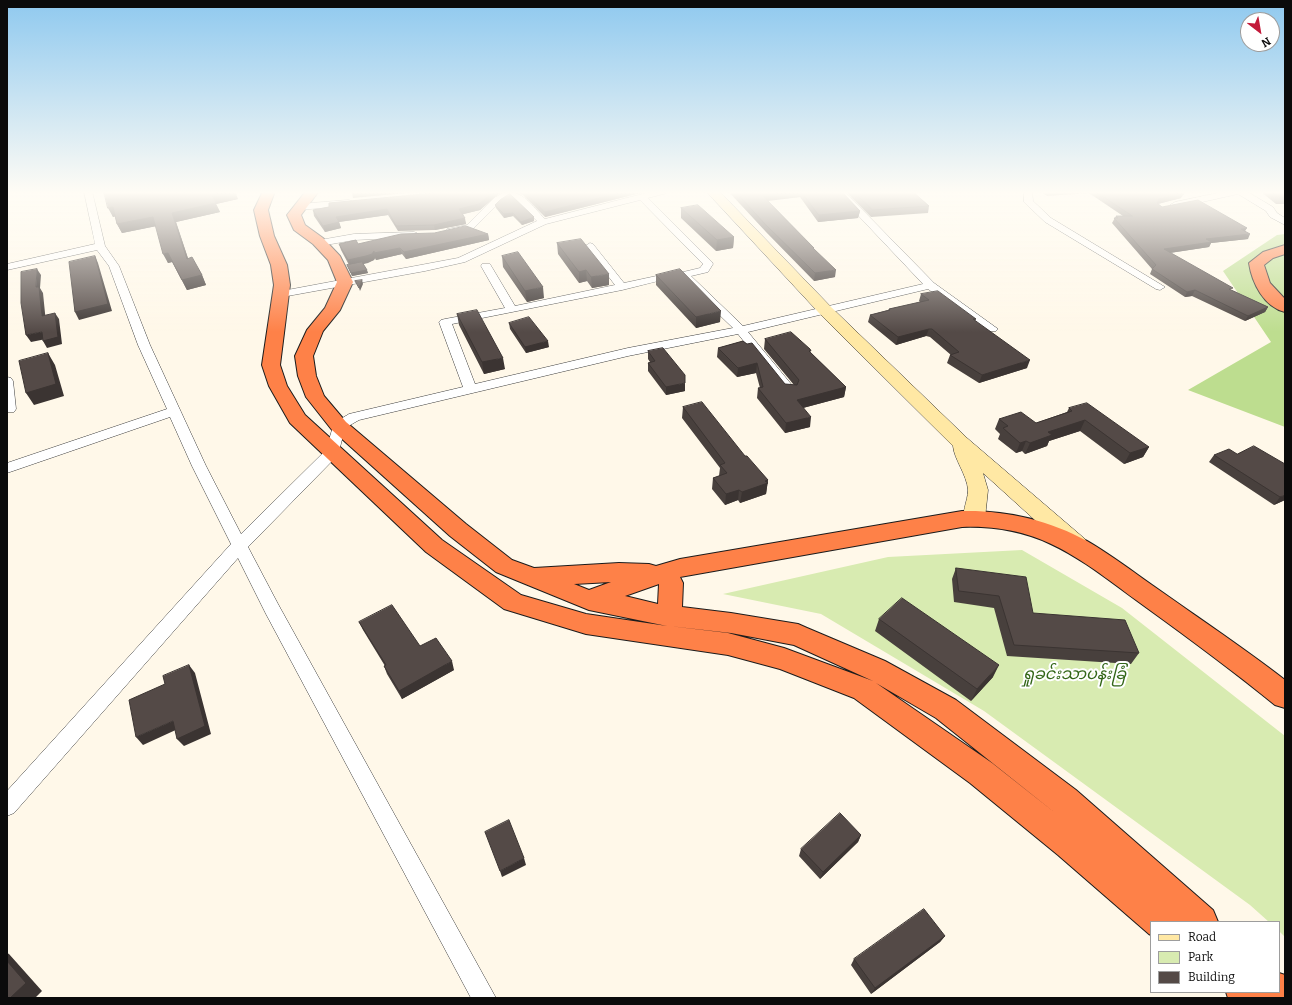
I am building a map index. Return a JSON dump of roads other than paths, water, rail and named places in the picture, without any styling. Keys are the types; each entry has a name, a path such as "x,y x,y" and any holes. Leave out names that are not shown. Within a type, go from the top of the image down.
{"highway":[{"path":"268,238 279,265 282,294 271,365 278,386 297,419 434,546 513,602 589,611 668,616 731,623 798,635 875,669 946,709 1065,801 1200,921"},
{"path":"313,238 335,259 345,282 332,310 315,330 304,356 306,376 315,397 339,426 464,535 504,566 529,577 589,611 675,638 728,644 784,659 864,690 981,773 1069,844 1160,921"},
{"path":"1285,249 1268,255 1256,263 1257,274 1262,286 1285,307"},
{"path":"589,611 666,578 690,574 706,563 974,518 1017,523 1043,530 1078,546 1275,681 1285,696"},
{"path":"529,577 611,572 666,578"},
{"path":"666,578 670,607 668,616"}],"street":[{"path":"98,238 100,246 114,266 144,345 199,466 339,733 484,998"},
{"path":"320,243 349,238"},
{"path":"282,294 461,260 509,238"},
{"path":"470,389 445,322 512,310 704,270 708,264 682,238"},
{"path":"757,238 825,310 960,442 1078,546"},
{"path":"884,238 930,285 992,329"},
{"path":"1078,238 1160,287"},
{"path":"7,267 100,246"},
{"path":"590,246 622,287"},
{"path":"486,266 512,310"},
{"path":"684,274 741,330 790,390"},
{"path":"7,806 240,546 333,452 339,426 354,418 381,410 628,352 741,330 930,285"},
{"path":"7,382 8,409"},
{"path":"7,468 174,411"},
{"path":"960,442 971,466 978,490 974,518"}],"park label":[{"name":"ရှုခင်းသာပန်းခြံ","path":"1074,675"}]}
